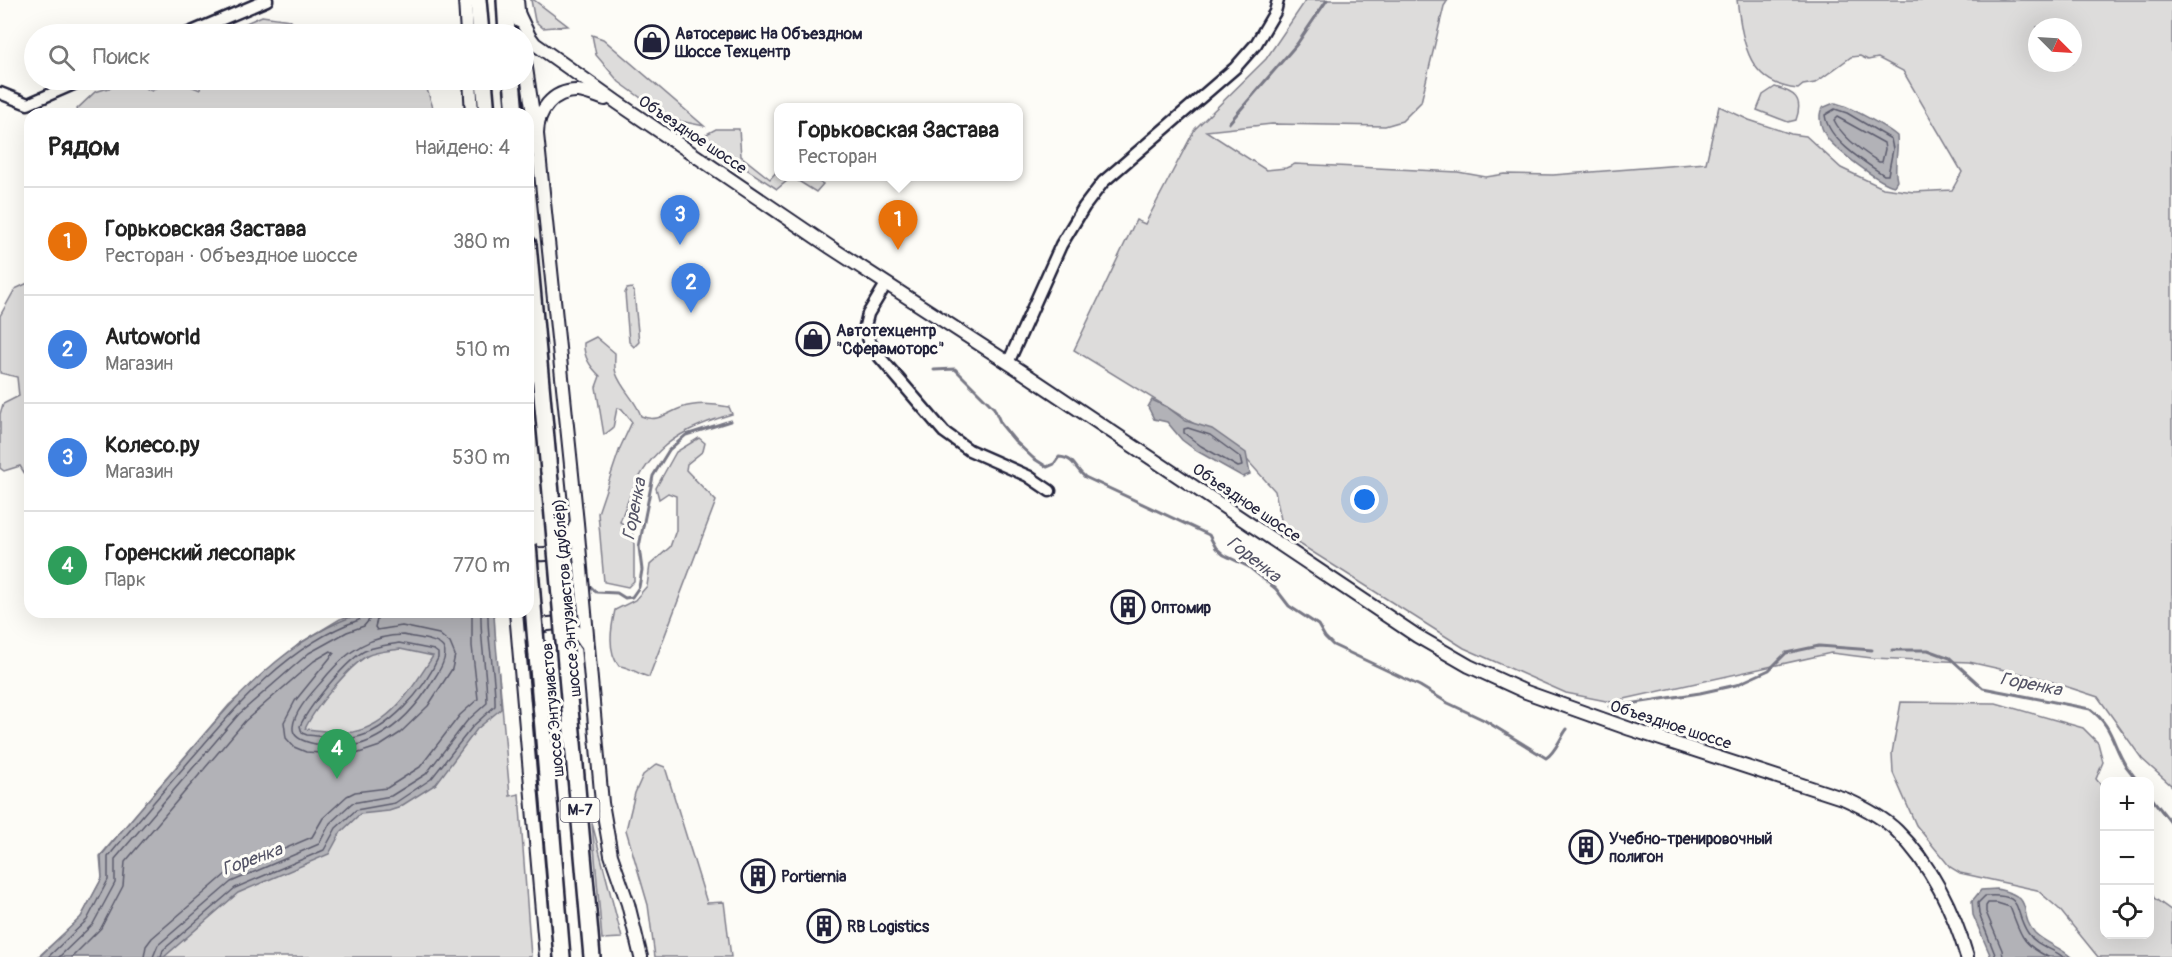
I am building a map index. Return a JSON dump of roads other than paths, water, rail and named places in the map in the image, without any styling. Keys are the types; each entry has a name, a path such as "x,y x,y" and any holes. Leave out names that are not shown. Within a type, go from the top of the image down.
{"highway":[{"path":"478,0 480,24"},
{"path":"505,0 506,24"},
{"path":"485,90 486,108"},
{"path":"513,90 514,108"},
{"name":"шоссе Энтузиастов","path":"534,309 592,957"},
{"name":"шоссе Энтузиастов","path":"534,618 562,957"}],"main road":[{"path":"465,0 466,24"},
{"path":"517,0 520,24"},
{"name":"Объездное шоссе","path":"518,13 523,24"},
{"name":"Объездное шоссе","path":"534,42 618,103 886,284 1417,636 1469,666 1526,692 1630,729 1839,797 1871,811 1897,830 1926,866 1947,903 1966,957"},
{"path":"471,90 472,108"},
{"path":"528,90 531,108"},
{"path":"537,134 541,112 549,101 562,94 584,92 618,103"},
{"path":"534,120 537,134"},
{"name":"шоссе Энтузиастов (дублёр)","path":"537,134 606,829 611,855 628,904 641,957"},
{"path":"534,553 545,555 557,551 570,540 577,523"},
{"path":"517,618 546,957"},
{"path":"520,655 531,633 540,626 552,623 563,624 574,629 589,648"}],"street":[{"path":"211,24 267,0"},
{"path":"1008,363 1061,246 1084,207 1103,182 1235,68 1256,45 1275,12 1278,0"},
{"path":"0,93 28,104 60,90"},
{"path":"886,284 868,314 865,326 869,341 878,355 944,432 969,450 1028,476 1050,491"}],"water":[{"path":"1834,103 1848,107 1897,136 1897,181 1894,186 1859,166 1828,139 1820,116 1822,108"},
{"path":"1152,400 1167,407 1186,421 1212,429 1246,453 1250,474 1243,477 1197,451 1182,440 1167,422 1154,419 1148,407"},
{"path":"349,618 494,618 501,709 477,729 436,784 398,808 360,814 341,832 329,854 238,893 164,957 39,957 81,917 102,878 101,856 220,716 263,673 312,636","holes":["400,649 433,656 418,680 390,713 367,728 353,732 305,729 332,689 359,661 367,656"]},
{"path":"1997,889 2018,897 2022,901 2027,919 2035,933 2071,957 1991,957 1973,915 1972,901 1981,890"}],"waterway":[{"path":"1229,123 1297,44 1327,0"},
{"name":"Горенка","path":"934,370 955,369 994,408 1001,424 1015,441 1033,458 1047,467 1054,464 1059,457 1068,459 1085,477 1209,535 1216,548 1224,555 1249,567 1276,589 1289,606 1318,625 1333,645 1420,686 1448,703 1484,720 1546,758 1555,749 1567,729"},
{"name":"Горенка","path":"589,585 596,592 617,593 625,598 632,597 639,587 642,570 639,547 653,476 669,450 686,435 730,421"},
{"name":"Горенка","path":"1610,707 1736,685 1769,670 1786,653 1819,646 1872,650"},
{"name":"Горенка","path":"1892,650 1928,650 1950,658 1983,688 2090,709 2098,715 2108,729 2121,758 2134,777"},
{"name":"Горенка","path":"2154,801 2172,824"}],"place":[{"name":"Автосервис На Объездном Шоссе Техцентр","path":"652,42"},
{"name":"Колесо.ру","path":"680,245"},
{"name":"Горьковская Застава","path":"898,250"},
{"name":"Autoworld","path":"691,313"},
{"name":"Автотехцентр \"Сферамоторс\"","path":"813,339"},
{"name":"Оптомир","path":"1128,607"},
{"name":"Горенский лесопарк","path":"337,779"},
{"name":"Учебно-тренировочный полигон","path":"1586,847"},
{"name":"Portiernia","path":"758,876"},
{"name":"RB Logistics","path":"824,926"}]}
